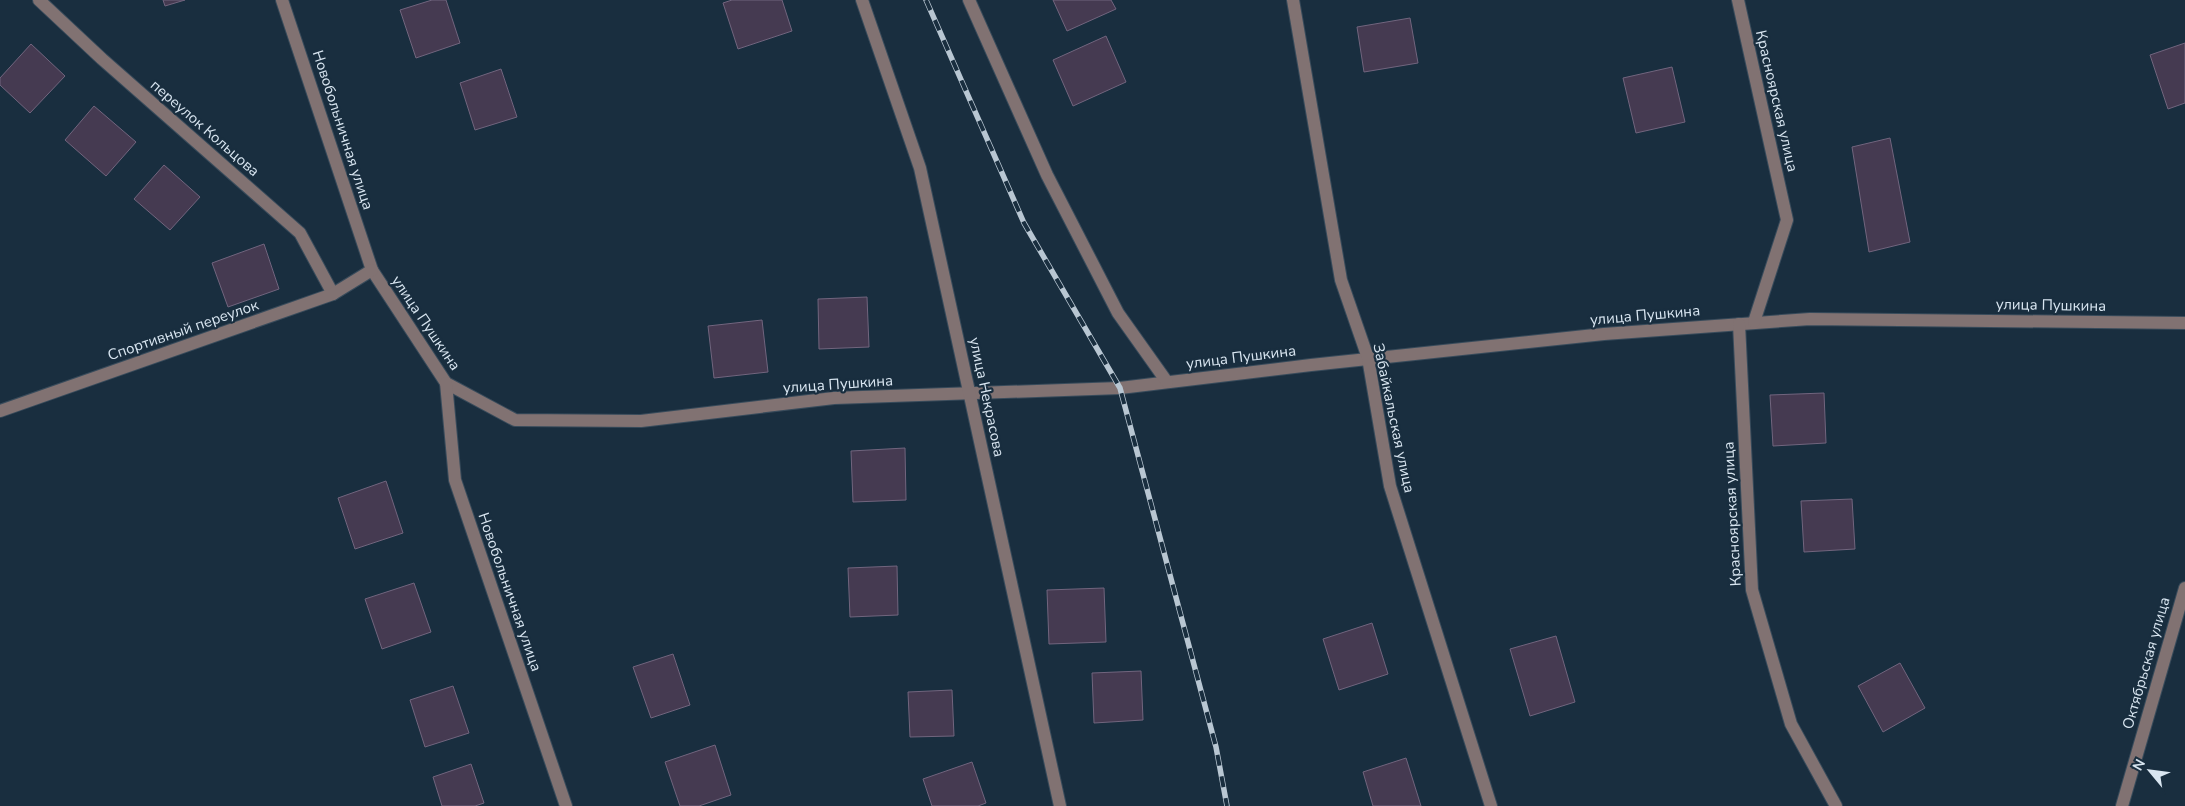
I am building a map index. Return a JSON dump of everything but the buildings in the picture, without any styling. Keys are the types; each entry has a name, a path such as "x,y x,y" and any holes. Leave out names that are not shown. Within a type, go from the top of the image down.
{"street":[{"name":"переулок Кольцова","path":"38,0 102,59 300,233 334,294"},
{"name":"Новобольничная улица","path":"282,0 372,270"},
{"name":"улица Некрасова","path":"862,0 920,168 1060,806"},
{"path":"969,0 1047,174 1118,313 1166,382"},
{"name":"Забайкальская улица","path":"1293,0 1341,280 1368,358 1390,486 1491,806"},
{"name":"Красноярская улица","path":"1738,0 1787,220 1754,322"},
{"name":"Спортивный переулок","path":"0,411 334,294 372,270"},
{"name":"улица Пушкина","path":"372,270 446,383 515,420 641,421 834,398 1120,388 1368,358 1604,334 1754,322 1810,319 2185,323"},
{"name":"Красноярская улица","path":"1739,324 1752,590 1791,724 1836,806"},
{"name":"Новобольничная улица","path":"446,383 455,480 566,806"},
{"name":"Октябрьская улица","path":"2122,806 2185,588"}],"railway":[{"path":"926,0 1024,223 1120,388 1216,747 1227,806"}]}
